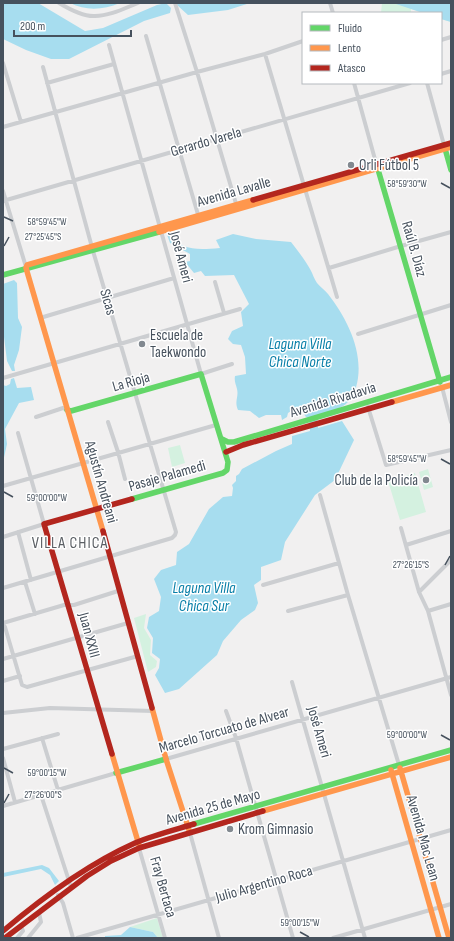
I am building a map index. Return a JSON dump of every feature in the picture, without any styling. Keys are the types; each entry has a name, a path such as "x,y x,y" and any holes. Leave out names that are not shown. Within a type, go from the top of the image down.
{"street":[{"path":"59,3 86,15 95,16 120,10 138,3"},
{"path":"174,3 197,72 236,207"},
{"path":"146,36 199,218"},
{"path":"3,127 160,82 265,54 302,41"},
{"name":"José Ameri","path":"109,45 201,374 216,425 226,452 228,466 227,470 223,473"},
{"path":"265,54 337,297"},
{"path":"3,63 21,122"},
{"path":"47,83 114,64"},
{"name":"Sicas","path":"43,67 107,299 176,532 172,538 110,556"},
{"name":"Raúl B. Díaz","path":"354,84 451,422"},
{"name":"Gerardo Varela","path":"4,201 406,84"},
{"path":"427,84 451,170"},
{"name":"Avenida Lavalle","path":"3,275 26,268 27,265 93,249 444,147 451,143"},
{"name":"Avenida Lavalle","path":"444,147 451,147"},
{"name":"Agustín Andreani","path":"3,191 4,201 26,268 110,556 118,591 138,656 166,758 190,833"},
{"path":"328,268 451,232"},
{"path":"40,318 174,278"},
{"path":"215,282 224,313"},
{"path":"358,334 451,305"},
{"path":"3,378 240,309"},
{"name":"La Rioja","path":"36,417 63,408 71,411 135,394 232,364"},
{"name":"Avenida Rivadavia","path":"222,439 228,442 234,442 306,424 451,377"},
{"name":"Avenida Rivadavia","path":"368,405 451,385"},
{"path":"368,405 386,465 451,450"},
{"path":"108,422 125,479"},
{"name":"Avenida Rivadavia","path":"226,452 306,424"},
{"path":"3,486 216,425"},
{"name":"Juan XXIII","path":"18,434 138,845"},
{"name":"Pasaje Palamedi","path":"3,537 223,473"},
{"path":"320,495 378,699 399,766"},
{"path":"401,528 419,592 428,611 451,695"},
{"path":"406,545 451,531"},
{"path":"18,532 31,580"},
{"path":"3,588 110,556"},
{"path":"419,592 451,560"},
{"path":"263,585 339,563"},
{"path":"25,582 35,614"},
{"path":"118,591 74,605 64,605 3,624 22,685 27,687 138,656"},
{"path":"288,611 348,595"},
{"path":"428,611 451,604"},
{"path":"3,659 128,623"},
{"path":"3,681 20,676"},
{"name":"Marcelo Torcuato de Alvear","path":"3,806 451,677"},
{"name":"José Ameri","path":"292,682 365,938"},
{"path":"3,713 50,708 153,710"},
{"path":"226,711 236,738 293,938"},
{"path":"3,749 58,734"},
{"path":"42,738 58,790"},
{"name":"Avenida 25 de Mayo","path":"5,938 39,913 70,884 138,845 187,826 256,810 323,791 451,750"},
{"name":"Avenida 25 de Mayo","path":"391,770 401,772 451,757"},
{"path":"3,758 15,802"},
{"name":"Avenida Mac Lean","path":"399,766 449,938"},
{"name":"Avenida Mac Lean","path":"391,770 439,938"},
{"path":"396,787 404,785"},
{"path":"41,795 70,884"},
{"path":"400,800 408,797"},
{"name":"Avenida 25 de Mayo","path":"138,845 190,833 256,810"},
{"name":"Julio Argentino Roca","path":"77,938 451,830"},
{"path":"190,833 219,938"},
{"name":"Fray Bertaca","path":"138,845 165,938"},
{"path":"58,894 64,903 73,938"},
{"name":"Avenida 25 de Mayo","path":"3,931 16,920 58,894"},
{"path":"333,938 451,904"},
{"path":"28,938 41,922 39,913"},
{"path":"17,938 23,931 21,926"}],"green space":[{"path":"382,3 451,3 451,22 442,19 442,12 420,12 411,9 411,12 381,12"},
{"path":"180,445 185,463 172,467 168,448"},
{"path":"428,469 433,487 424,490 419,472"},
{"path":"415,473 426,512 400,520 388,481"},
{"path":"146,614 144,628 151,640 150,655 157,661 156,667 148,672 134,618"},
{"path":"157,918 163,938 158,938 153,932 130,927"}],"water":[{"path":"3,3 38,3 85,31 103,28 157,5 166,3 171,8 170,13 144,21 69,59 51,59 26,50 3,39"},
{"path":"70,3 120,3 95,9 76,6"},
{"path":"177,3 250,3 228,10 188,15 177,5"},
{"path":"393,3 451,3 451,22 442,19 442,12 420,12"},
{"path":"166,232 178,243 197,249 220,248 216,240 233,234 256,239 291,242 306,262 317,283 328,294 341,313 355,344 359,367 356,387 350,400 340,408 317,415 318,428 342,421 354,440 335,480 315,495 285,542 281,560 261,567 261,580 254,585 258,603 255,610 241,620 223,641 217,655 179,689 165,693 155,675 159,668 160,659 152,653 153,638 147,628 149,617 159,611 161,597 154,579 161,570 176,565 177,552 189,544 209,509 223,497 232,496 232,485 236,481 236,476 242,469 292,444 292,436 310,431 309,418 306,417 301,410 296,408 288,413 287,417 282,420 281,415 266,415 259,418 250,411 238,410 236,404 237,392 235,376 246,374 245,357 241,345 233,344 228,339 232,331 243,326 241,312 249,304 234,275 205,276 201,271 194,273 185,262 190,261 190,254 170,243"},
{"path":"14,280 17,283 18,318 22,327 19,350 14,365 15,371 12,371 7,361 3,329 3,284"},
{"path":"14,378 17,388 31,387 34,400 19,403 5,429 7,444 3,462 3,385 6,386 10,384 11,379"},
{"path":"42,865 49,868 59,881 55,885 50,875 41,869 3,877 3,873"},
{"path":"130,927 153,932 158,938 105,938 105,936 121,935"}],"traffic: fast":[{"path":"444,145 451,170"},
{"path":"377,166 440,382"},
{"path":"3,275 159,232"},
{"path":"67,410 71,411 201,374 228,462 227,470 223,473 132,499"},
{"path":"222,439 228,442 234,442 451,377"},
{"path":"194,824 451,750"},
{"path":"116,773 166,759"}],"traffic: slow":[{"path":"159,232 451,147"},
{"path":"26,268 27,265 253,200"},
{"path":"26,268 103,531"},
{"path":"392,402 451,385"},
{"path":"152,708 166,759 189,830"},
{"path":"112,754 139,845"},
{"path":"263,811 451,757"},
{"path":"400,768 449,938"},
{"path":"391,770 439,938"}],"traffic: jam":[{"path":"253,200 451,143"},
{"path":"226,452 243,445 392,402"},
{"path":"112,754 44,524 132,499"},
{"path":"103,531 152,708"},
{"path":"5,938 87,876 111,861 139,848 263,811"},
{"path":"3,931 33,906 66,882 117,851 142,840 194,824"}],"place":[{"name":"Orli Fútbol 5","path":"351,165"},
{"name":"Escuela de Taekwondo","path":"142,344"},
{"name":"Club de la Policía","path":"426,480"},
{"name":"Krom Gimnasio","path":"230,829"}],"district":[{"name":"VILLA CHICA","path":"70,543"}],"water label":[{"name":"Laguna Villa Chica Norte","path":"300,353"},
{"name":"Laguna Villa Chica Sur","path":"204,597"}]}
